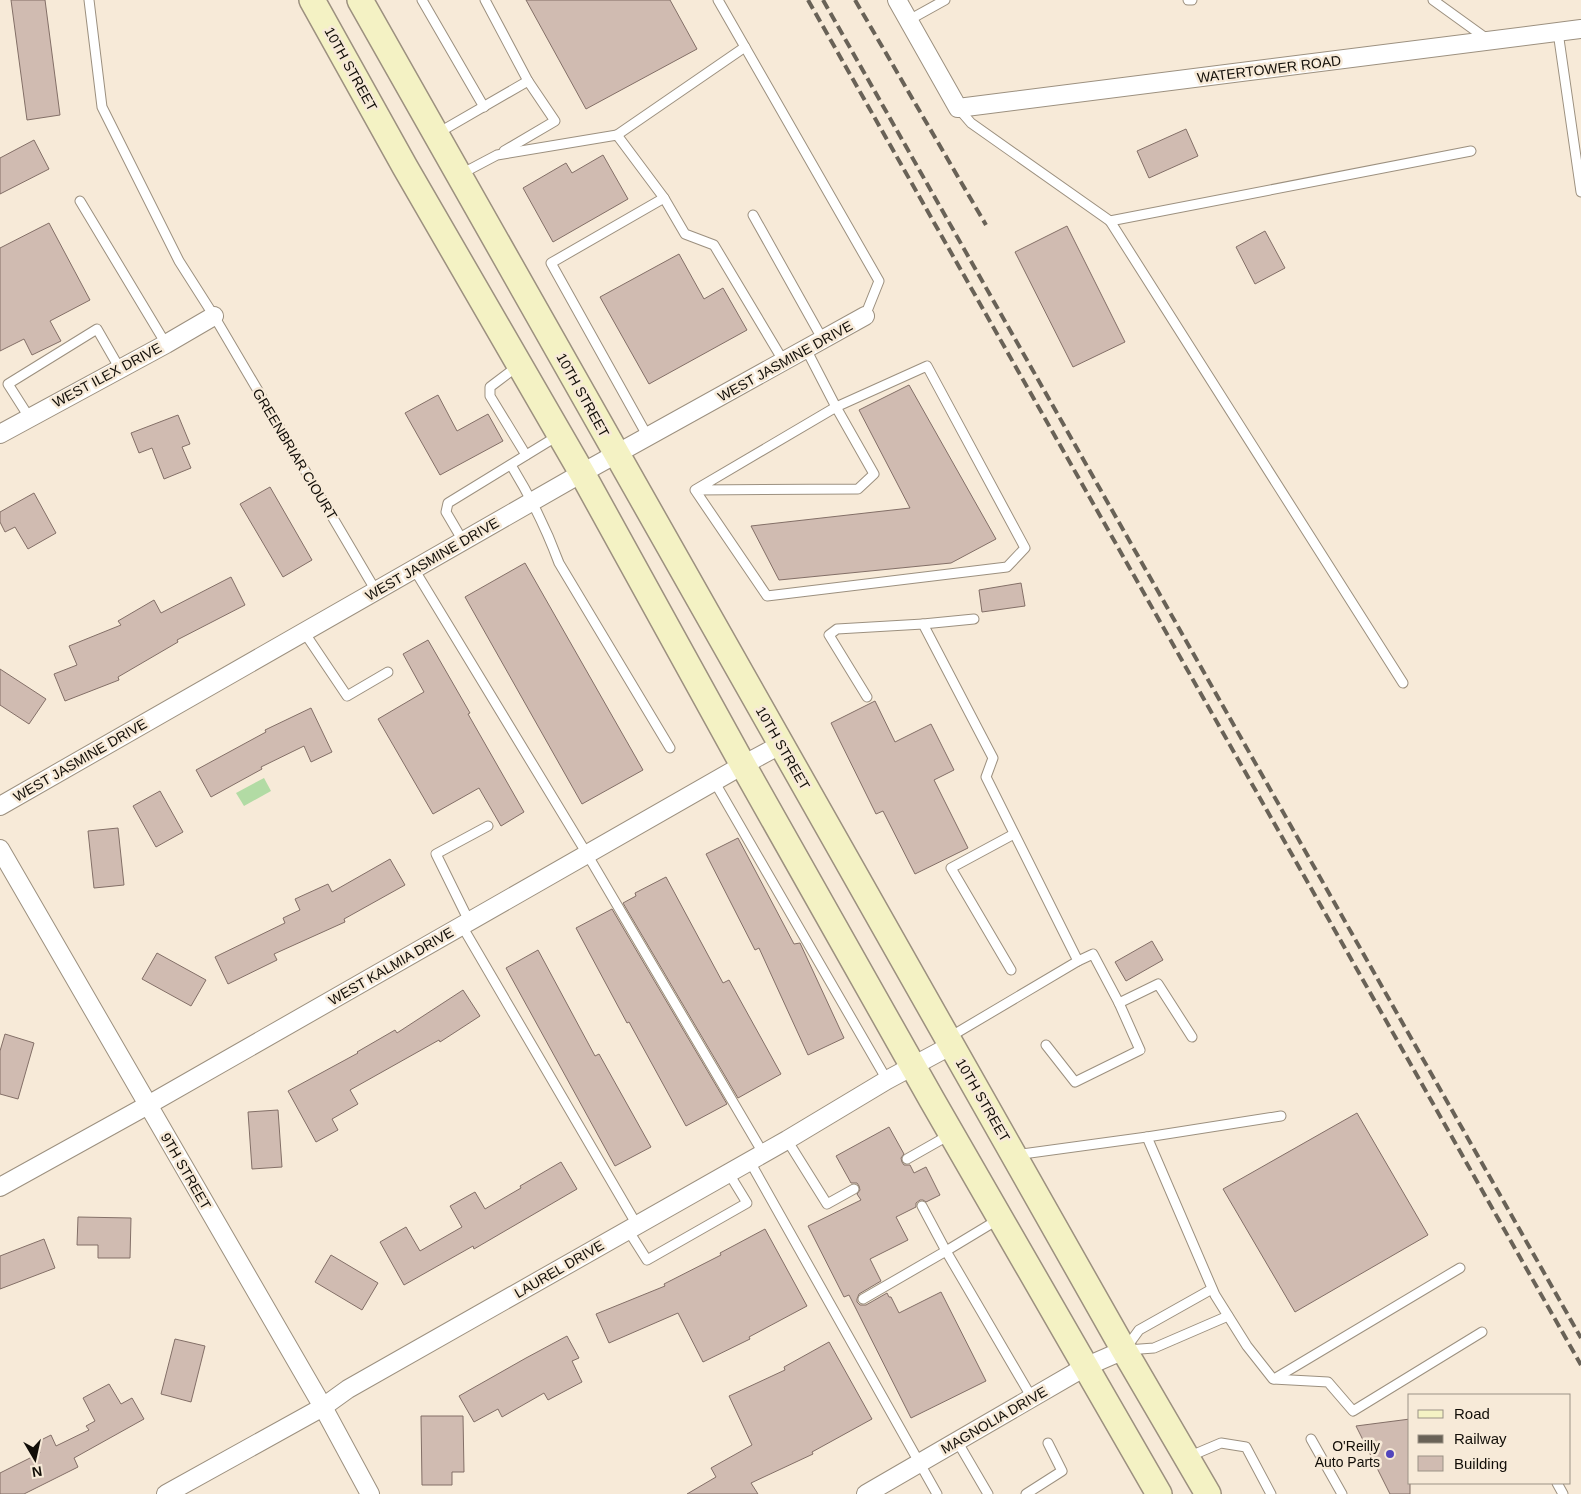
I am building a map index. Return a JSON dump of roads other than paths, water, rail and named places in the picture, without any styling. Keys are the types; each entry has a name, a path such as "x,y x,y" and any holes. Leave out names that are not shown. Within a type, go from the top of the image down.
{"main road":[{"name":"10TH STREET","path":"312,0 405,167 582,473 743,765 913,1066 1159,1494"},
{"name":"10TH STREET","path":"360,0 1124,1350 1208,1494"}],"street":[{"path":"897,0 958,108"},
{"name":"WATERTOWER ROAD","path":"958,108 1581,29"},
{"name":"WEST ILEX DRIVE","path":"0,434 214,316"},
{"name":"WEST JASMINE DRIVE","path":"0,806 582,473 866,316"},
{"name":"WEST KALMIA DRIVE","path":"0,1187 148,1105 782,744"},
{"name":"9TH STREET","path":"0,849 323,1407 370,1494"},
{"name":"LAUREL DRIVE","path":"166,1494 323,1407 356,1384 787,1140 913,1066 950,1041"},
{"name":"MAGNOLIA DRIVE","path":"870,1493 1085,1367 1124,1350"}],"lane":[{"name":"GREENBRIAR CIOURT","path":"89,0 102,107 179,261 214,316 376,591"},
{"path":"422,0 484,107"},
{"path":"459,175 555,121 528,81 485,0"},
{"path":"718,0 879,281 866,316"},
{"path":"909,20 945,0"},
{"path":"1432,0 1489,41"},
{"path":"1558,32 1581,192"},
{"path":"497,155 617,135 745,48"},
{"path":"436,134 528,81"},
{"path":"958,108 971,123 1110,221 1403,683"},
{"path":"617,135 664,198 685,234 714,245 784,362"},
{"path":"1110,221 1472,151"},
{"path":"648,437 551,263 664,198"},
{"path":"80,201 166,344"},
{"path":"753,215 823,340"},
{"path":"29,417 8,384 97,329 120,369"},
{"path":"696,490 858,489 874,474 806,349"},
{"path":"519,365 490,387 490,396 526,455"},
{"path":"927,366 1025,548 1006,567 766,596 696,490 836,407 927,366"},
{"path":"463,541 446,512 448,503 559,435"},
{"path":"511,464 533,501 559,563 670,748"},
{"path":"414,569 587,854 756,1156 937,1494"},
{"path":"867,697 829,635 837,629 922,624 974,618"},
{"path":"922,624 993,758 986,777 1078,961"},
{"path":"304,632 347,696 388,672"},
{"path":"714,782 887,1080"},
{"path":"488,826 436,854 465,923 632,1228 647,1260 748,1203 728,1172"},
{"path":"1011,970 951,868 1014,834"},
{"path":"950,1041 1078,961 1093,954 1119,1003 1140,1050 1075,1082 1046,1045"},
{"path":"1119,1003 1158,984 1192,1037"},
{"path":"1015,1155 1281,1116"},
{"path":"907,1159 952,1134"},
{"path":"1147,1137 1212,1289 1247,1346 1273,1379 1328,1382 1353,1411 1482,1332"},
{"path":"787,1140 827,1204 854,1189"},
{"path":"922,1206 946,1251 1032,1398"},
{"path":"863,1299 1000,1219"},
{"path":"1273,1379 1460,1268"},
{"path":"1124,1350 1139,1330 1212,1289"},
{"path":"1124,1350 1154,1348 1228,1316"},
{"path":"1311,1439 1342,1494"},
{"path":"957,1441 988,1494"},
{"path":"1187,1458 1221,1442 1246,1447 1271,1494"},
{"path":"1026,1494 1062,1471 1048,1443"}],"railway":[{"path":"808,0 1581,1365"},
{"path":"823,0 1581,1338"},
{"path":"855,0 986,225"}],"place":[{"name":"O'Reilly Auto Parts","path":"1390,1454"}]}
